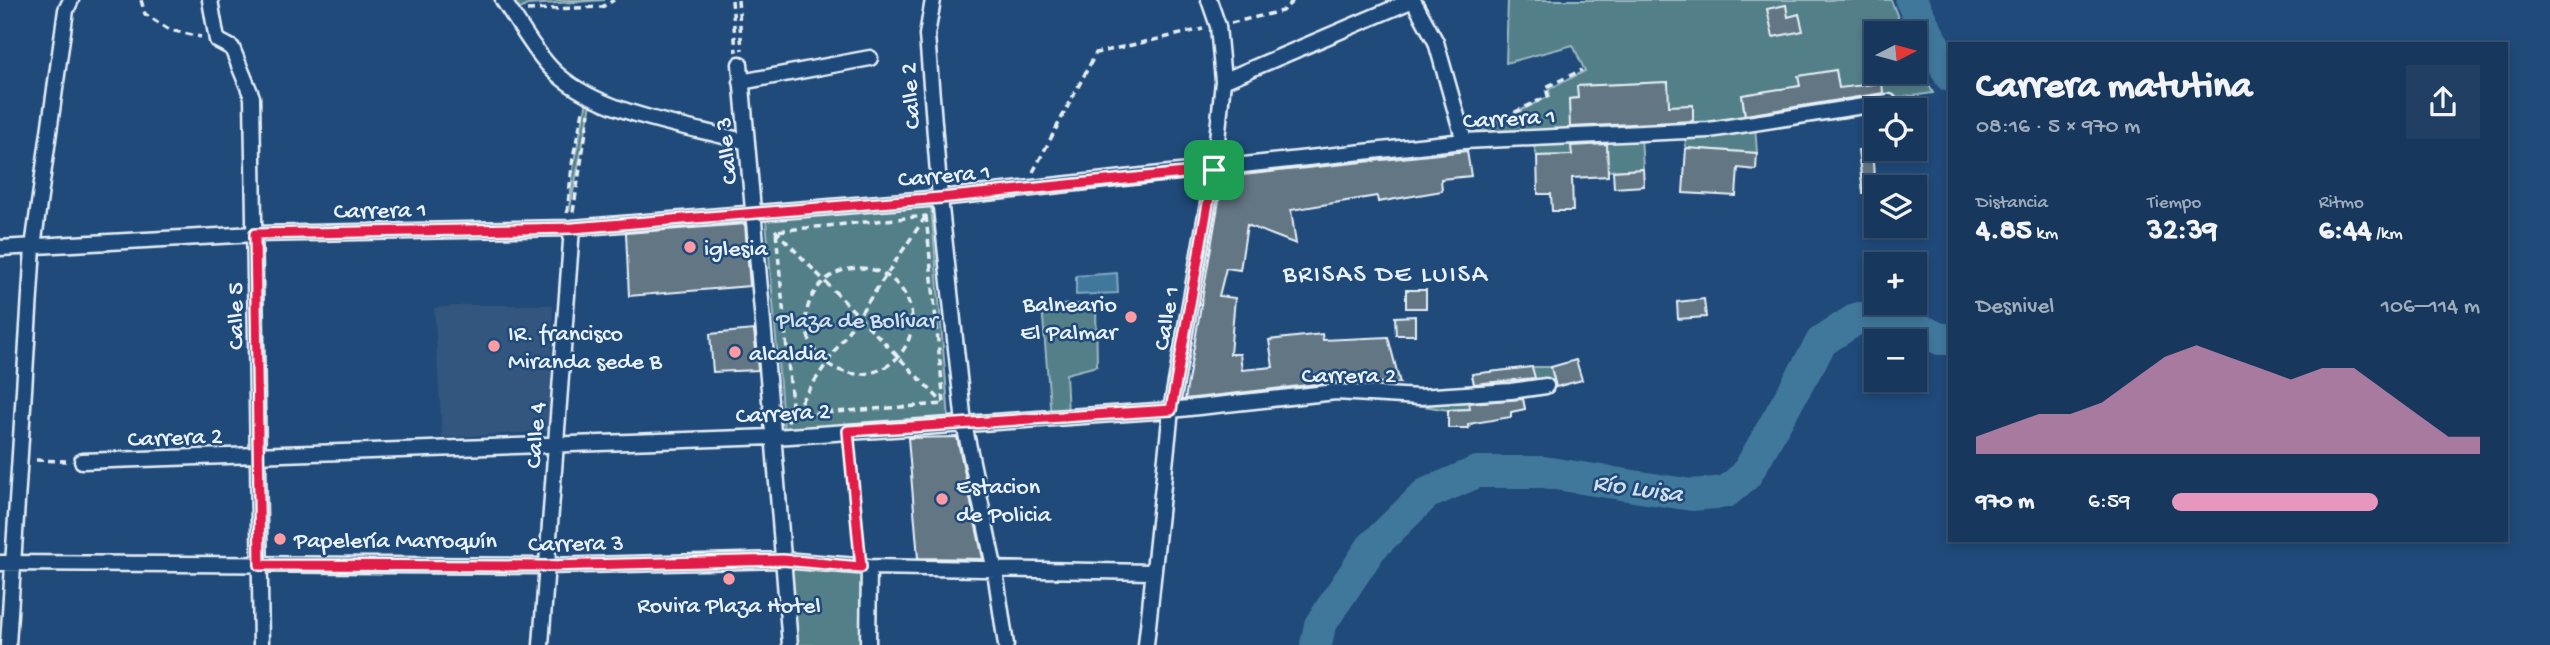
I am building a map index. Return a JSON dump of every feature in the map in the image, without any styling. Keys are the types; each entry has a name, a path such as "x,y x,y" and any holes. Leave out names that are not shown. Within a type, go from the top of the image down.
{"street":[{"path":"8,645 7,564 19,460 33,247 66,10 72,0"},
{"path":"209,0 217,40"},
{"path":"503,0 555,73 591,96 626,110 747,142"},
{"name":"Calle 2","path":"933,0 928,35 940,198 964,424 995,571 1006,645"},
{"name":"Calle 1","path":"1146,645 1171,410 1214,170 1223,81 1218,26 1209,0"},
{"path":"1223,81 1413,0 1436,42 1464,141"},
{"name":"Calle 5","path":"217,40 232,48 252,97 261,645"},
{"path":"741,82 870,58"},
{"name":"Calle 3","path":"740,64 775,437 790,645"},
{"name":"Carrera 1","path":"0,248 255,234 570,228 940,198 1464,141 1709,130 1864,106"},
{"name":"Calle 4","path":"541,645 570,228"},
{"name":"Carrera 2","path":"82,461 775,437 1171,410 1336,392 1419,397 1546,386"},
{"name":"Carrera 3","path":"7,564 547,566 783,560 865,567 1153,572"},
{"path":"865,567 868,645"}],"path":[{"path":"141,0 145,14 170,30 217,40"},
{"path":"515,17 528,10 602,8 614,0"},
{"path":"732,0 737,64 740,64 743,63 738,0"},
{"path":"1024,189 1096,53 1282,11 1294,0"},
{"path":"1487,125 1548,96 1546,87 1582,70"},
{"path":"570,228 573,157 591,96"},
{"path":"776,231 926,216"},
{"path":"793,415 926,216"},
{"path":"926,216 944,404"},
{"path":"776,231 944,404"},
{"path":"776,231 793,415"},
{"path":"854,267 877,270 887,275 905,296 912,323 908,341 898,357 877,371 864,374 851,374 827,363 811,341 806,313 812,295 824,281 854,267"},
{"path":"793,415 944,404"},
{"path":"848,431 865,567"},
{"path":"19,460 82,461"}],"shaded area":[{"path":"1117,273 1118,293 1076,295 1076,276"},
{"name":"IR. francisco Miranda sede B","path":"466,305 553,305 549,431 442,438 434,308"}],"green space":[{"path":"512,0 605,0 527,5 519,10"},
{"path":"1508,0 1891,0 1899,21 1864,21 1864,84 1874,84 1851,87 1853,103 1841,104 1836,71 1800,86 1742,95 1745,119 1693,127 1693,105 1669,106 1667,82 1578,86 1578,98 1569,99 1571,131 1474,133 1550,96 1549,89 1585,71 1573,45 1506,63"},
{"path":"1927,81 1933,93 1898,98 1884,98 1882,84 1927,84"},
{"path":"588,97 592,99 569,212 574,161"},
{"path":"1755,125 1757,153 1686,148 1685,135"},
{"path":"1641,137 1643,169 1608,171 1607,154 1537,156 1533,143"},
{"name":"Plaza de Bolívar","path":"931,206 949,418 784,432 766,220"},
{"path":"1096,303 1097,366 1066,374 1068,415 1051,417 1042,306"},
{"path":"1551,367 1556,387 1522,394 1525,409 1496,415 1492,412 1490,399 1470,402 1472,424 1468,428 1467,409 1448,410 1362,396 1475,390 1472,374"},
{"path":"789,568 864,572 864,645 795,645"}],"building":[{"path":"1786,5 1788,17 1799,14 1803,31 1773,37 1767,9"},
{"path":"1836,70 1839,88 1882,84 1883,93 1745,115 1742,95 1800,86 1798,76"},
{"path":"1668,82 1669,106 1693,105 1693,121 1570,127 1569,99 1578,98 1577,86"},
{"path":"1607,144 1608,176 1572,178 1573,211 1552,211 1551,194 1538,194 1537,156 1572,155 1571,146"},
{"path":"1686,148 1757,153 1756,170 1738,168 1736,196 1683,193"},
{"path":"1864,149 1864,161 1873,161 1874,175 1864,175 1864,193 1863,193 1858,150"},
{"path":"1467,151 1471,176 1441,179 1442,191 1378,202 1377,196 1291,210 1296,244 1247,225 1240,270 1226,268 1219,296 1235,298 1230,354 1240,354 1242,370 1273,367 1269,340 1322,334 1323,340 1388,337 1400,383 1335,382 1185,399 1223,177"},
{"path":"1643,169 1644,186 1614,188 1613,171"},
{"name":"iglesia","path":"745,224 750,286 629,296 626,233"},
{"path":"1406,290 1426,290 1426,308 1406,308"},
{"path":"1704,299 1706,317 1678,319 1677,302"},
{"path":"1415,316 1415,335 1396,335 1395,317"},
{"name":"alcaldia","path":"754,330 758,370 713,372 710,334"},
{"path":"1576,360 1582,380 1556,387 1551,367"},
{"path":"1532,367 1535,378 1474,384 1472,374"},
{"path":"1523,399 1525,409 1511,412 1511,417 1468,424 1468,428 1448,428 1448,410 1470,409 1469,403"},
{"name":"Estacion de Policia","path":"957,437 983,559 918,558 908,438"}],"waterway":[{"name":"Río Luisa","path":"1911,0 1948,72"},
{"name":"Río Luisa","path":"1316,645 1320,625 1371,548 1426,494 1477,472 1543,472 1692,495 1726,492 1746,475 1822,341 1858,318 1898,319 1940,339 1948,339"}],"place":[{"name":"iglesia","path":"690,247"},
{"name":"Balneario El Palmar","path":"1131,317"},
{"name":"IR. francisco Miranda sede B","path":"494,346"},
{"name":"alcaldia","path":"735,352"},
{"name":"Estacion de Policia","path":"942,499"},
{"name":"Papelería Marroquín","path":"280,539"},
{"name":"Rovira Plaza Hotel","path":"729,579"}],"district":[{"name":"BRISAS DE LUISA","path":"1386,272"}],"route":[{"path":"1214,170 1171,410 848,431 861,567 783,560 547,566 260,565 255,234 573,228 940,198 1214,170"}]}
